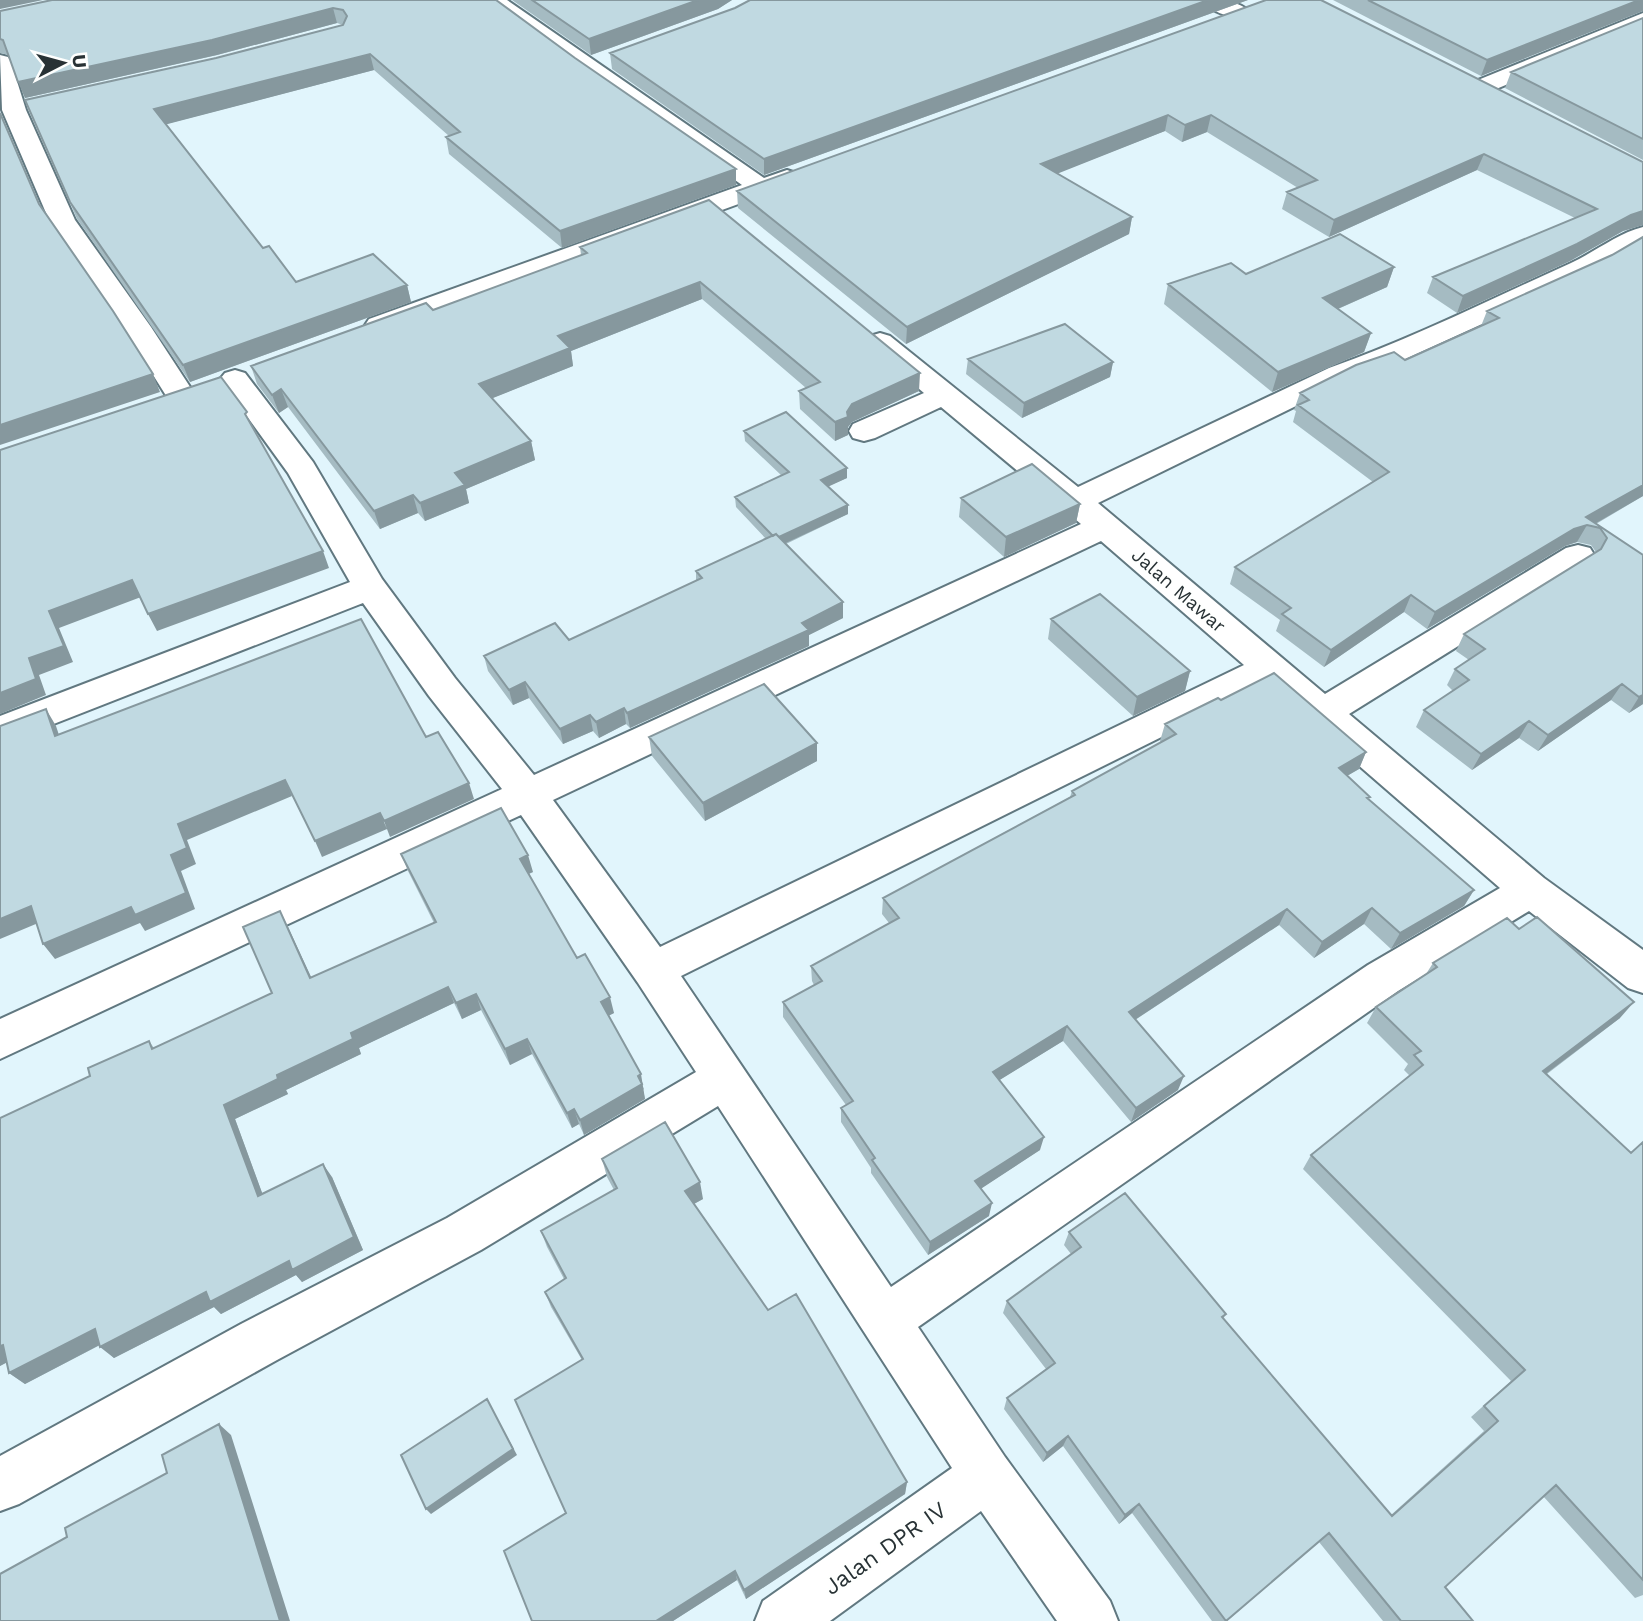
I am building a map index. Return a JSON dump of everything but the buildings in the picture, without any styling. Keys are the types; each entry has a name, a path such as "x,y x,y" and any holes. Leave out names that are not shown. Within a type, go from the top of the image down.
{"street":[{"path":"493,0 587,67 673,123 761,187"},
{"path":"1203,26 1252,9 1212,0"},
{"path":"1481,87 1643,20"},
{"path":"587,67 613,58"},
{"path":"0,62 14,110 62,220 137,327 218,384 302,469 370,587 442,687 529,796 653,970 987,1475 1090,1621"},
{"path":"1456,75 1504,99"},
{"path":"14,110 40,104"},
{"path":"362,332 808,170"},
{"path":"715,205 746,231"},
{"path":"1075,501 1339,374 1382,359 1593,263 1643,235"},
{"name":"Jalan Mawar","path":"860,326 1075,501 1530,890 1634,952"},
{"path":"155,405 218,384"},
{"path":"864,431 943,395"},
{"path":"0,1040 1104,526"},
{"path":"1321,714 1578,556"},
{"path":"0,731 370,587"},
{"path":"653,970 1269,668"},
{"path":"885,1320 1384,978 1530,890"},
{"path":"0,1485 259,1342 464,1234 726,1078"},
{"name":"Jalan DPR IV","path":"783,1621 987,1475"}]}
